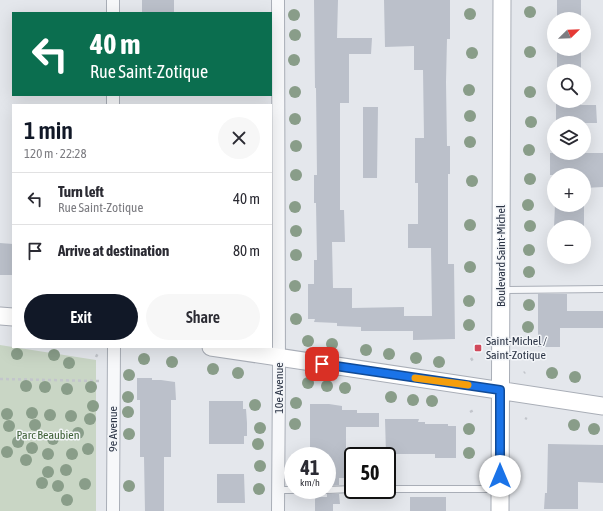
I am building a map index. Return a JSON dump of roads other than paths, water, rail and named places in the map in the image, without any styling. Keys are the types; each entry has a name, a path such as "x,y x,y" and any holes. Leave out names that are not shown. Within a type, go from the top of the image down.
{"main road":[{"name":"Boulevard Saint-Michel","path":"500,511 502,0"},
{"path":"0,316 12,318"},
{"path":"218,348 603,406"}],"street":[{"path":"113,0 113,12"},
{"name":"10e Avenue","path":"278,0 278,511"},
{"name":"9e Avenue","path":"113,511 114,348"}],"lane":[{"path":"501,290 603,289"},
{"path":"396,489 500,489"},
{"path":"278,490 284,490"}],"place":[{"name":"Saint-Michel / Saint-Zotique","path":"478,348"}],"park label":[{"name":"Parc Beaubien","path":"48,435"}]}
